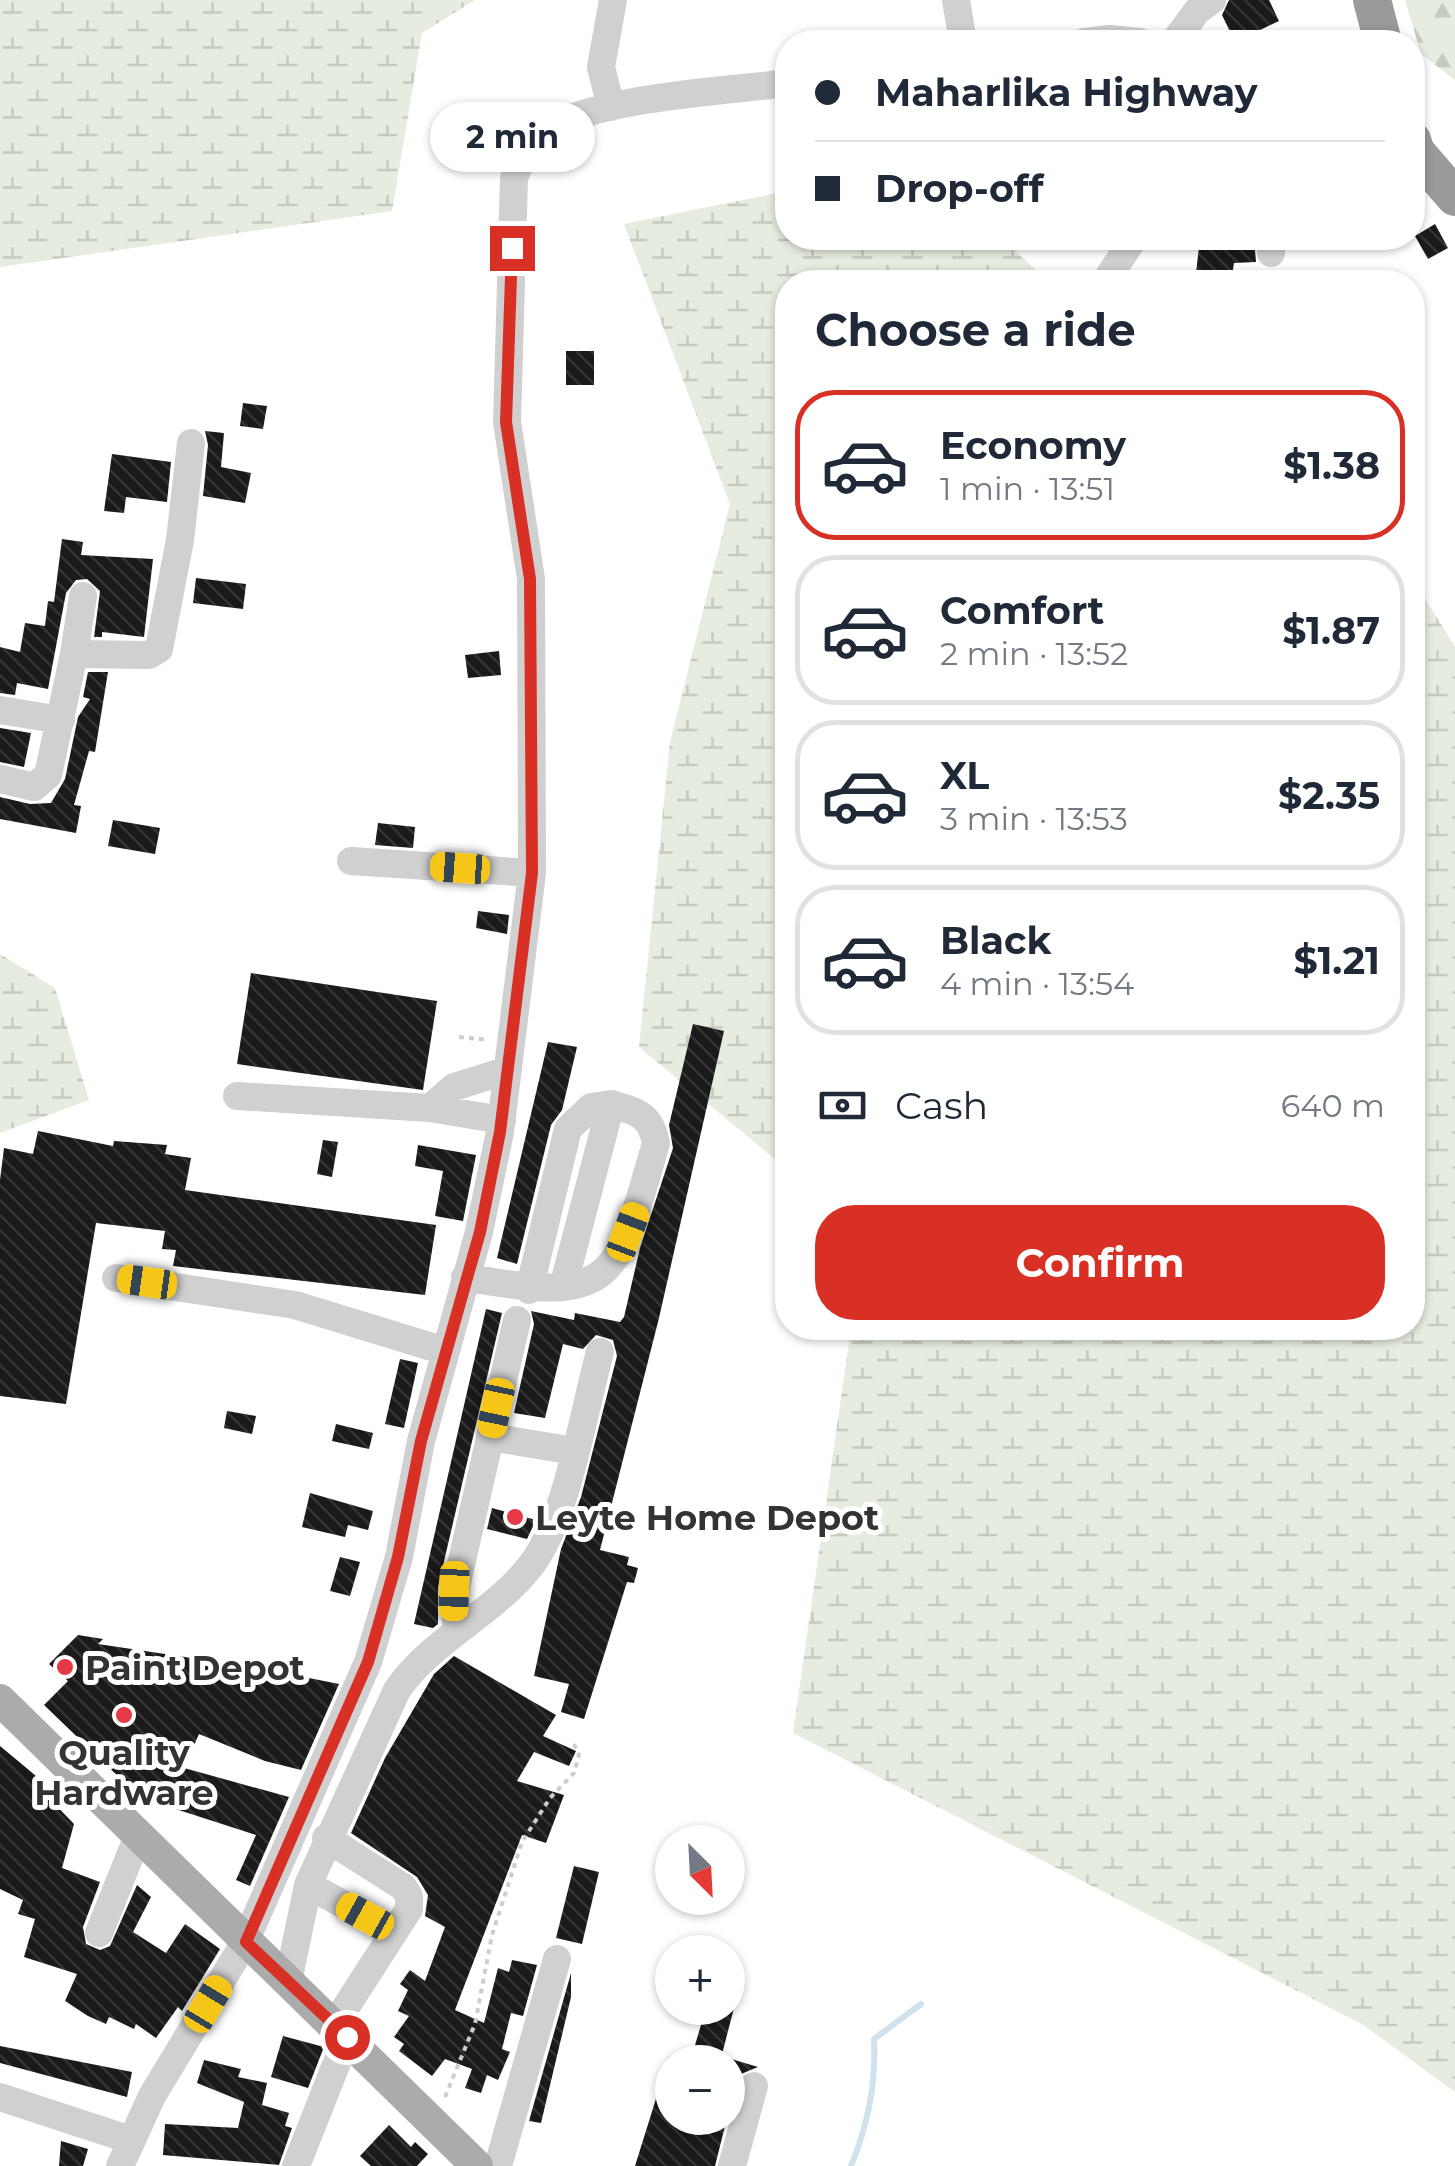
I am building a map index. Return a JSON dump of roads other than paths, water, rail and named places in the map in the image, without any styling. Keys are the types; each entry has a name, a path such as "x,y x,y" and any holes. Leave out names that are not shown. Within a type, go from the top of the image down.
{"highway":[{"path":"1372,0 1380,30"},
{"path":"1425,161 1455,197"}],"main road":[{"path":"0,1700 477,2166"}],"street":[{"path":"611,108 601,67 613,0"},
{"path":"956,0 961,30"},
{"path":"1183,30 1197,11 1212,0"},
{"path":"0,2097 125,2153 152,2096 246,1942 368,1662 398,1557 445,1352 480,1232 502,1120 532,873 530,579 506,422 514,178 524,153 550,128 611,108 775,85"},
{"path":"74,654 149,654 159,649 180,540 191,443"},
{"path":"0,780 34,786 48,775 82,596"},
{"path":"0,710 61,720"},
{"path":"351,860 532,873"},
{"path":"430,1108 454,1087 510,1056"},
{"path":"237,1096 430,1108 502,1120"},
{"path":"464,1277 530,1290 563,1287 595,1280 616,1263 656,1144 652,1124 643,1114 611,1104 590,1107 568,1129 530,1290"},
{"path":"563,1287 611,1104"},
{"path":"116,1278 295,1305 445,1352"},
{"path":"456,1630 454,1591 517,1320"},
{"path":"288,1982 308,1885 326,1838 397,1690 414,1665 530,1567 549,1538 600,1352"},
{"path":"490,1437 574,1450"},
{"path":"99,1933 138,1836"},
{"path":"296,2166 340,2032 408,1909 409,1896 402,1887 326,1838"},
{"path":"308,1885 394,1932"},
{"path":"498,2166 557,1959"},
{"path":"732,2166 754,2086"}],"waterway":[{"path":"851,2166 870,2104 874,2039 921,2004"}],"place":[{"name":"Leyte Home Depot","path":"515,1517"},
{"name":"Paint Depot","path":"65,1667"},
{"name":"Quality Hardware","path":"124,1715"}]}
